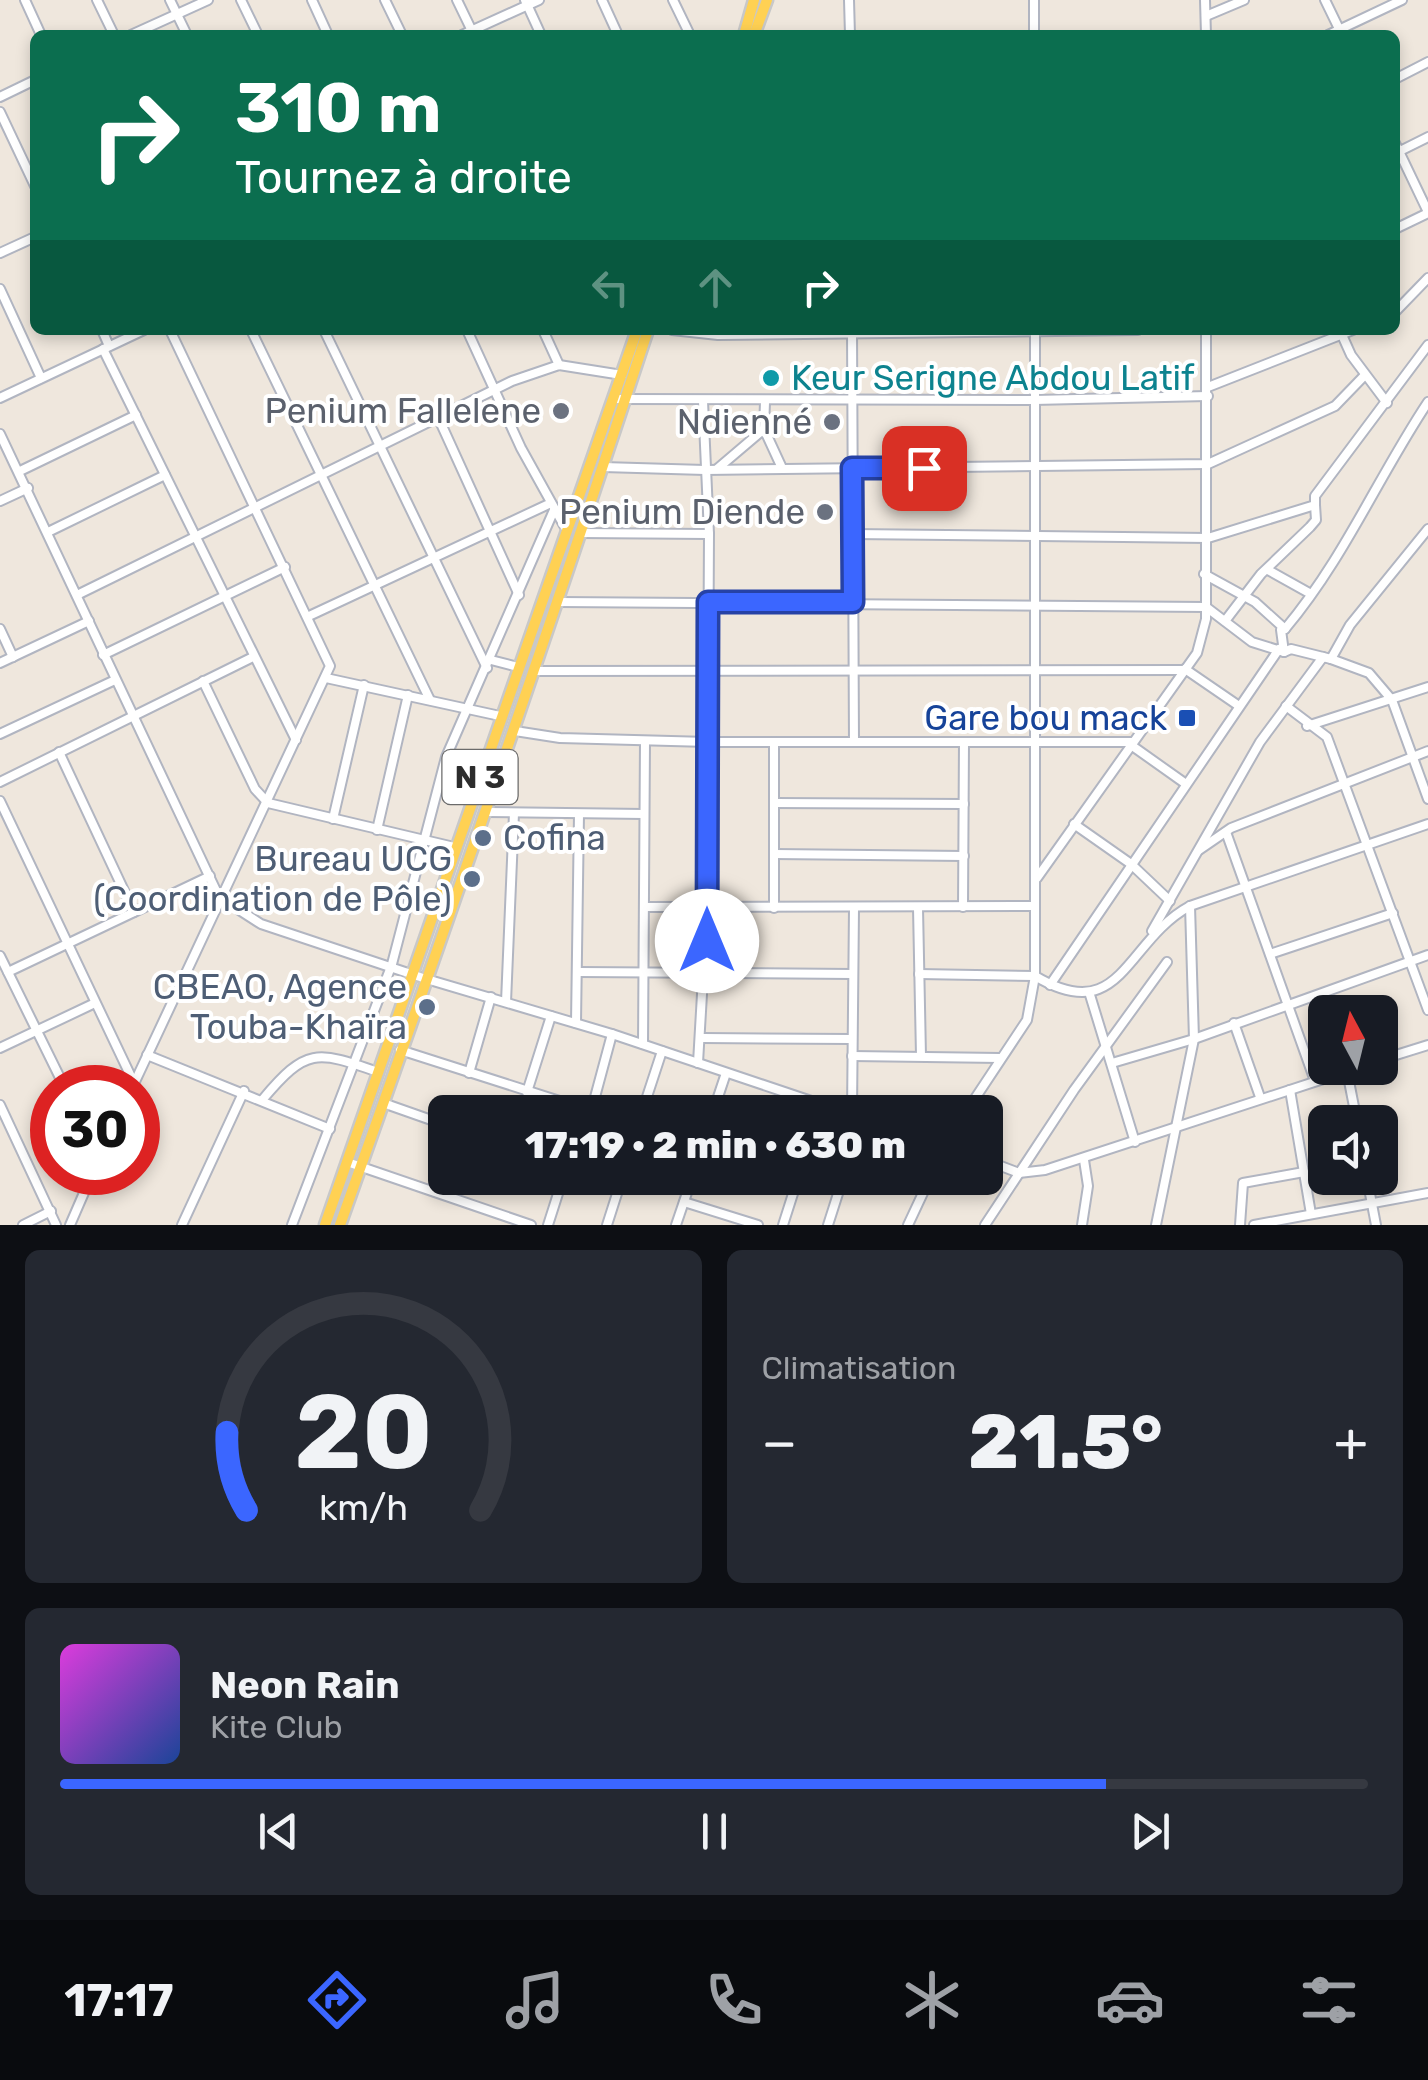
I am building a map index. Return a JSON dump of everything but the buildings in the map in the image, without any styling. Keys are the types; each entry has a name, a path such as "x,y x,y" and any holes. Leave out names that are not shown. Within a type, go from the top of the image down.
{"main road":[{"path":"756,30 767,0"},
{"path":"745,30 750,3"},
{"name":"N 3","path":"340,1225 423,978 537,671 603,467 620,400 622,375 635,335"},
{"name":"N 3","path":"325,1225 566,529 646,335"}],"street":[{"path":"25,0 39,30"},
{"path":"96,0 111,30"},
{"path":"170,0 185,30"},
{"path":"142,30 208,0"},
{"path":"241,0 256,30"},
{"path":"312,0 326,30"},
{"path":"385,0 400,30"},
{"path":"457,0 472,30"},
{"path":"478,30 526,3 539,0"},
{"path":"602,0 616,30"},
{"path":"674,0 688,30"},
{"path":"849,0 850,30"},
{"path":"1034,0 1034,30"},
{"path":"1206,0 1206,30"},
{"path":"1206,16 1244,0"},
{"path":"1326,0 1340,30"},
{"path":"1345,30 1402,0"},
{"path":"526,3 540,30"},
{"path":"1400,76 1428,62"},
{"path":"0,97 30,82"},
{"path":"0,112 30,175"},
{"path":"1400,148 1428,138"},
{"path":"1400,158 1428,213 1400,227"},
{"path":"0,252 30,239"},
{"path":"1400,307 1428,278"},
{"path":"0,289 41,378"},
{"path":"103,335 164,475 296,740"},
{"path":"0,398 133,335"},
{"path":"142,1065 268,803 326,678 330,660 172,335"},
{"path":"253,335 430,700"},
{"path":"326,335 433,558 489,664"},
{"path":"470,335 566,529"},
{"path":"545,335 559,364"},
{"path":"852,335 854,742"},
{"path":"977,1095 1027,1020 1035,976 1035,335"},
{"path":"1035,881 1197,653 1206,608 1206,335"},
{"path":"620,400 1034,400 1208,391 1342,335 1387,403"},
{"path":"1225,622 1243,597 1316,520 1316,496 1428,345"},
{"path":"77,595 438,417 559,364 622,375"},
{"path":"603,467 717,470 1208,464 1336,406 1366,375"},
{"path":"698,1063 703,1038 707,908 709,534 703,401"},
{"path":"765,402 764,429 782,468"},
{"path":"1050,985 1239,706 1282,651 1285,629 1346,546 1380,490 1402,440 1428,402"},
{"path":"20,471 136,415"},
{"path":"438,417 520,595"},
{"path":"717,470 764,429"},
{"path":"1,437 220,898 262,924 392,964 410,974 643,1044 783,1095"},
{"path":"48,532 164,475"},
{"path":"0,501 28,488"},
{"path":"852,534 1208,538 1316,506"},
{"path":"309,616 490,530 552,507"},
{"path":"292,1225 392,964 428,842 446,757 465,707 520,595 552,507"},
{"path":"1141,948 1260,742 1428,529"},
{"path":"580,533 709,534"},
{"path":"103,655 285,567"},
{"path":"1268,570 1310,594"},
{"path":"1204,574 1285,629"},
{"path":"558,602 1037,603 1206,608 1252,642 1327,658 1369,673 1392,700 1428,799"},
{"path":"0,664 89,621"},
{"path":"0,629 13,657"},
{"path":"0,782 252,656"},
{"path":"489,664 518,667"},
{"path":"537,671 1185,670 1239,706"},
{"path":"326,678 500,716"},
{"path":"0,734 114,680"},
{"path":"203,681 255,789 268,803 454,847"},
{"path":"333,819 364,685"},
{"path":"1308,726 1428,686"},
{"path":"377,830 408,694"},
{"path":"1286,706 1327,737 1428,1010"},
{"path":"515,731 560,738 644,741 1132,744 1186,784"},
{"path":"643,1044 644,741"},
{"path":"774,742 774,908"},
{"path":"963,907 964,742"},
{"path":"1197,851 1226,832 1345,780 1428,751"},
{"path":"59,752 134,912"},
{"path":"0,801 124,1065"},
{"path":"775,803 964,804"},
{"path":"487,812 644,814"},
{"path":"506,1002 514,813"},
{"path":"576,1023 579,814"},
{"path":"1074,824 1132,864 1170,901"},
{"path":"919,974 1035,976 1050,985 1090,995 1111,985 1160,926 1190,906 1428,824"},
{"path":"1226,832 1308,1064"},
{"path":"774,854 964,856"},
{"path":"8,972 210,876"},
{"path":"644,907 1032,906"},
{"path":"1156,1225 1194,1039 1190,906"},
{"path":"849,1095 854,908"},
{"path":"918,908 920,1056"},
{"path":"1270,954 1394,912"},
{"path":"1112,1063 1194,1039 1428,955"},
{"path":"0,956 53,1065"},
{"path":"985,1225 1105,1046 1168,962"},
{"path":"578,972 853,974"},
{"path":"1090,995 1135,1142"},
{"path":"468,1073 491,997"},
{"path":"0,1048 96,1004"},
{"path":"527,1092 551,1016"},
{"path":"1234,1023 1260,1097"},
{"path":"593,1095 612,1034"},
{"path":"703,1038 852,1039"},
{"path":"1398,1055 1428,1046"},
{"path":"400,1050 536,1095"},
{"path":"648,1095 662,1051"},
{"path":"148,1055 330,1129"},
{"path":"263,1099 304,1058 326,1056 378,1072"},
{"path":"852,1056 1000,1058"},
{"path":"719,1095 726,1073"},
{"path":"1003,1167 1018,1173 1084,1160 1308,1083"},
{"path":"1290,1090 1311,1214"},
{"path":"182,1225 244,1091"},
{"path":"383,1103 428,1119"},
{"path":"0,1105 56,1225"},
{"path":"1082,1225 1088,1186 1084,1160"},
{"path":"347,1162 531,1225"},
{"path":"1240,1225 1243,1183 1304,1172"},
{"path":"1254,1225 1428,1193"},
{"path":"82,1225 71,1223 83,1195"},
{"path":"548,1225 558,1195"},
{"path":"608,1225 617,1195"},
{"path":"676,1225 686,1195"},
{"path":"783,1225 793,1195"},
{"path":"828,1225 838,1195"},
{"path":"908,1225 922,1195"},
{"path":"1371,1195 1376,1225"},
{"path":"684,1202 758,1225"},
{"path":"23,1225 51,1211"}],"place":[{"name":"Keur Serigne Abdou Latif","path":"771,378"},
{"name":"Penium Fallelene","path":"561,411"},
{"name":"Ndienné","path":"832,422"},
{"name":"Penium Diende","path":"825,512"},
{"name":"Gare bou mack","path":"1187,718"},
{"name":"Cofina","path":"483,838"},
{"name":"Bureau UCG (Coordination de Pôle)","path":"472,879"},
{"name":"CBEAO, Agence Touba-Khaïra","path":"427,1007"}],"route":[{"path":"707,941 708,602 853,602 852,468 924,468"}]}
